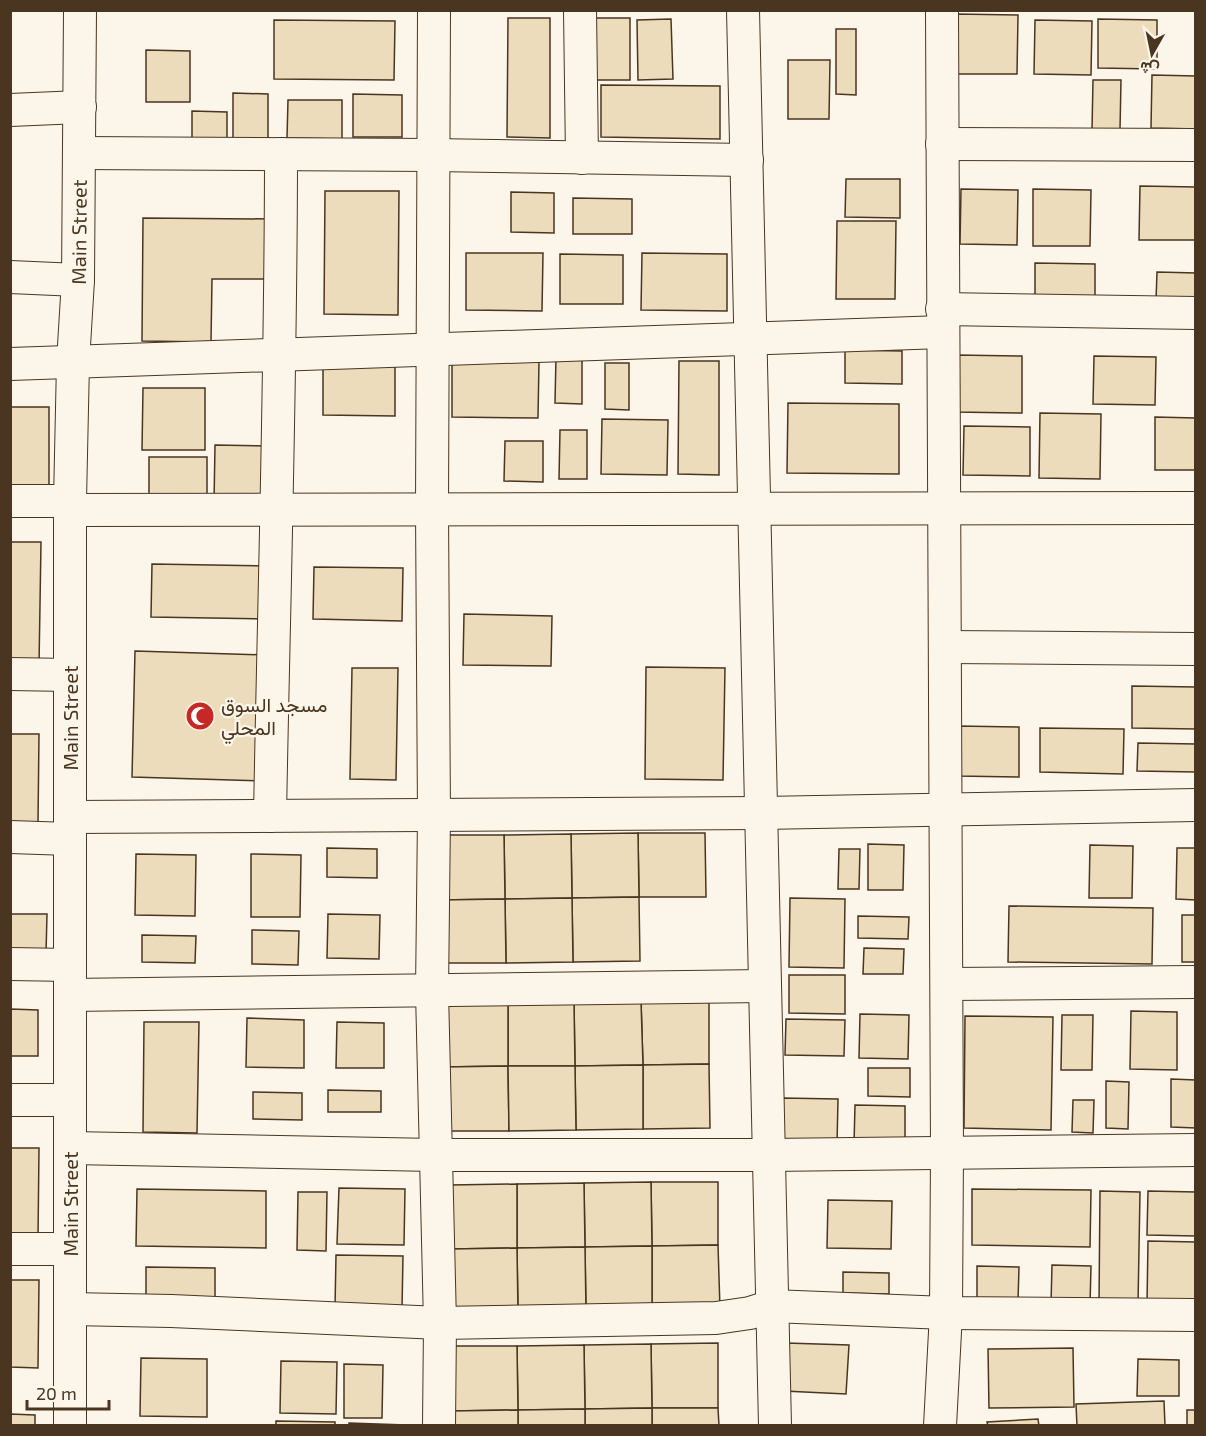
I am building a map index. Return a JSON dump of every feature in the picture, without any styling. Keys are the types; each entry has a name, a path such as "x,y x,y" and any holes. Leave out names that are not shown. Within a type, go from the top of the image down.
{"street":[{"name":"Main Street","path":"70,1425 70,506 73,362 78,280 80,10"},
{"path":"434,10 432,992 440,1323 440,1425"},
{"path":"580,10 582,158"},
{"path":"743,10 775,1425"},
{"path":"940,1425 945,1313 947,1152 942,10"},
{"path":"10,110 80,107"},
{"path":"942,144 1196,145"},
{"path":"79,153 747,160"},
{"path":"270,816 275,510 281,355 281,154"},
{"path":"10,278 78,280"},
{"path":"10,364 751,339 943,321 1196,313"},
{"path":"10,501 70,506 275,510 1196,508"},
{"path":"945,647 1196,648"},
{"path":"10,674 70,675"},
{"path":"10,837 70,828 270,816 761,813 1196,805"},
{"path":"10,964 70,965"},
{"path":"947,984 1196,982"},
{"path":"70,996 765,986"},
{"path":"10,1100 70,1100"},
{"path":"70,1148 435,1155 769,1155 1196,1150"},
{"path":"10,1249 70,1249"},
{"path":"70,1309 182,1311 440,1323 716,1317 750,1313 772,1306 945,1313 1196,1315"}],"building":[{"path":"955,14 1018,15 1017,74 954,74"},
{"path":"508,18 550,18 550,138 507,137"},
{"path":"590,18 630,18 630,80 590,80"},
{"path":"671,19 673,79 638,80 637,20"},
{"path":"1098,19 1157,20 1157,69 1098,68"},
{"path":"274,20 395,21 394,80 274,79"},
{"path":"1035,20 1092,21 1091,75 1034,74"},
{"path":"836,29 856,29 856,95 836,94"},
{"path":"146,50 190,51 190,102 146,102"},
{"path":"788,60 830,60 829,119 788,119"},
{"path":"1152,75 1196,76 1196,129 1151,128"},
{"path":"1093,80 1121,80 1120,130 1092,130"},
{"path":"601,85 720,86 720,139 601,137"},
{"path":"233,93 268,94 268,142 233,142"},
{"path":"353,94 402,95 402,137 353,137"},
{"path":"288,100 342,100 342,139 287,138"},
{"path":"192,111 227,112 227,141 192,141"},
{"path":"846,179 900,179 900,218 845,217"},
{"path":"1140,186 1196,187 1196,240 1139,240"},
{"path":"961,189 1018,190 1017,245 960,244"},
{"path":"1033,189 1091,190 1090,246 1033,246"},
{"path":"325,191 399,191 398,315 324,314"},
{"path":"511,192 554,193 554,233 511,232"},
{"path":"573,198 632,199 632,234 573,234"},
{"path":"143,218 272,219 272,279 212,279 211,342 142,341"},
{"path":"837,221 896,221 895,299 836,299"},
{"path":"466,253 543,253 542,311 466,310"},
{"path":"642,253 727,254 727,311 641,310"},
{"path":"560,254 623,255 623,304 560,304"},
{"path":"1035,263 1095,264 1095,302 1035,301"},
{"path":"1157,272 1196,273 1196,302 1156,301"},
{"path":"845,350 902,351 902,384 845,383"},
{"path":"956,355 1022,356 1022,413 955,412"},
{"path":"1094,356 1156,357 1155,405 1093,404"},
{"path":"556,357 582,357 582,404 555,403"},
{"path":"452,360 539,361 538,418 452,417"},
{"path":"679,361 719,361 719,475 678,474"},
{"path":"605,363 629,363 629,410 605,409"},
{"path":"323,365 395,365 395,416 323,415"},
{"path":"143,388 205,388 205,450 142,450"},
{"path":"788,403 899,404 899,474 787,473"},
{"path":"10,407 49,407 49,489 10,489"},
{"path":"1040,413 1101,414 1100,479 1039,478"},
{"path":"1155,417 1196,418 1196,470 1155,470"},
{"path":"602,419 668,420 667,475 601,474"},
{"path":"964,426 1030,427 1030,476 963,475"},
{"path":"560,430 587,430 587,479 559,479"},
{"path":"505,441 543,441 543,482 504,481"},
{"path":"215,445 272,446 271,504 214,503"},
{"path":"149,457 207,457 207,501 149,501"},
{"path":"10,542 41,542 39,666 10,666"},
{"path":"152,564 266,566 265,619 151,617"},
{"path":"314,567 403,568 402,621 313,619"},
{"path":"464,614 552,616 551,666 463,665"},
{"name":"مسجد السوق المحلي","path":"135,651 268,655 265,781 132,777"},
{"path":"646,667 725,668 723,780 645,779"},
{"path":"352,668 398,668 396,780 350,779"},
{"path":"1132,686 1196,687 1196,729 1132,728"},
{"path":"957,726 1019,727 1019,777 957,776"},
{"path":"1040,728 1124,729 1123,774 1040,772"},
{"path":"10,734 39,734 38,823 10,822"},
{"path":"1138,743 1196,744 1196,772 1137,771"},
{"path":"638,833 705,833 706,897 639,897"},
{"path":"638,833 639,897 572,898 571,834"},
{"path":"571,834 572,898 505,899 504,835"},
{"path":"437,835 504,835 505,899 438,900"},
{"path":"868,844 904,845 903,890 868,890"},
{"path":"1090,845 1133,846 1132,898 1089,898"},
{"path":"327,848 377,849 377,878 327,877"},
{"path":"1177,848 1196,848 1196,900 1176,899"},
{"path":"839,849 860,849 859,889 838,889"},
{"path":"136,854 196,855 195,916 135,915"},
{"path":"251,854 301,855 300,917 251,917"},
{"path":"639,897 640,961 573,962 572,898"},
{"path":"572,898 573,962 506,963 505,899"},
{"path":"790,898 845,899 844,968 789,967"},
{"path":"505,899 506,963 439,963 438,900"},
{"path":"1009,906 1153,908 1152,964 1008,962"},
{"path":"10,914 47,914 46,954 10,954"},
{"path":"328,914 380,915 379,959 327,958"},
{"path":"1182,915 1196,915 1196,962 1182,962"},
{"path":"858,916 909,917 908,939 858,938"},
{"path":"252,930 299,931 298,965 252,964"},
{"path":"142,935 196,936 195,963 142,962"},
{"path":"864,948 904,949 903,974 863,974"},
{"path":"789,975 845,975 845,1014 789,1013"},
{"path":"709,1000 709,1064 643,1065 641,1001"},
{"path":"641,1001 643,1065 575,1066 574,1002"},
{"path":"574,1002 575,1066 508,1066 508,1003"},
{"path":"440,1003 508,1003 508,1066 441,1067"},
{"path":"10,1009 38,1010 38,1056 10,1056"},
{"path":"1131,1011 1177,1012 1177,1070 1130,1069"},
{"path":"860,1014 909,1015 908,1059 859,1058"},
{"path":"1062,1015 1093,1015 1092,1070 1061,1070"},
{"path":"965,1016 1053,1017 1051,1130 964,1128"},
{"path":"247,1018 304,1020 304,1068 246,1067"},
{"path":"786,1019 845,1020 844,1056 785,1055"},
{"path":"144,1022 199,1022 197,1133 143,1132"},
{"path":"337,1022 384,1023 384,1068 336,1068"},
{"path":"709,1064 710,1128 643,1129 643,1065"},
{"path":"643,1065 643,1129 576,1130 575,1066"},
{"path":"508,1066 509,1131 442,1131 441,1067"},
{"path":"508,1066 575,1066 576,1130 509,1131"},
{"path":"868,1068 910,1068 910,1097 868,1096"},
{"path":"1171,1079 1196,1080 1196,1128 1171,1127"},
{"path":"1106,1081 1129,1082 1128,1129 1106,1128"},
{"path":"328,1090 381,1091 381,1112 328,1112"},
{"path":"253,1092 302,1093 302,1120 253,1119"},
{"path":"782,1098 838,1099 837,1145 782,1144"},
{"path":"1073,1100 1094,1100 1093,1133 1072,1132"},
{"path":"855,1105 905,1106 905,1146 854,1145"},
{"path":"10,1148 39,1148 38,1239 10,1239"},
{"path":"651,1182 718,1182 718,1245 652,1246"},
{"path":"651,1182 652,1246 585,1247 584,1183"},
{"path":"584,1183 585,1247 517,1248 517,1184"},
{"path":"517,1184 517,1248 451,1249 450,1185"},
{"path":"339,1188 405,1189 404,1245 337,1244"},
{"path":"137,1189 266,1191 266,1248 136,1246"},
{"path":"972,1189 1091,1190 1090,1247 972,1245"},
{"path":"1100,1191 1140,1192 1138,1305 1099,1305"},
{"path":"1148,1191 1196,1192 1196,1236 1147,1235"},
{"path":"298,1192 327,1192 326,1251 297,1250"},
{"path":"828,1200 892,1201 891,1249 827,1248"},
{"path":"1148,1241 1196,1242 1196,1304 1147,1304"},
{"path":"718,1245 720,1309 652,1310 652,1246"},
{"path":"652,1246 652,1310 586,1311 585,1247"},
{"path":"585,1247 586,1311 518,1312 517,1248"},
{"path":"517,1248 518,1312 451,1312 451,1249"},
{"path":"336,1255 403,1256 402,1309 335,1308"},
{"path":"1052,1265 1091,1266 1090,1305 1051,1304"},
{"path":"977,1266 1019,1267 1018,1301 977,1301"},
{"path":"146,1267 215,1268 215,1298 146,1297"},
{"path":"843,1272 889,1273 889,1294 843,1293"},
{"path":"10,1280 39,1280 38,1368 10,1367"},
{"path":"718,1343 718,1408 652,1408 651,1344"},
{"path":"786,1343 849,1345 846,1394 784,1391"},
{"path":"651,1344 652,1408 585,1409 584,1345"},
{"path":"584,1345 585,1409 518,1410 517,1346"},
{"path":"449,1346 517,1346 518,1410 451,1411"},
{"path":"1073,1348 1074,1407 989,1408 988,1349"},
{"path":"141,1358 207,1359 207,1417 140,1416"},
{"path":"1138,1359 1179,1360 1179,1396 1137,1396"},
{"path":"281,1361 337,1362 336,1414 280,1413"},
{"path":"344,1364 383,1365 382,1418 344,1418"},
{"path":"1164,1401 1165,1426 1077,1426 1076,1404"},
{"path":"652,1408 718,1408 719,1426 652,1426"},
{"path":"652,1408 652,1426 585,1426 585,1409"},
{"path":"585,1409 585,1426 518,1426 518,1410"},
{"path":"518,1410 518,1426 451,1426 451,1411"},
{"path":"1187,1410 1196,1410 1196,1426 1187,1426"},
{"path":"10,1414 35,1415 35,1426 10,1426"},
{"path":"1038,1419 1039,1426 988,1426 987,1422"},
{"path":"276,1421 335,1422 335,1426 276,1426"},
{"path":"349,1423 406,1425 406,1426 349,1426"}],"place":[{"name":"مسجد السوق المحلي","path":"200,716"}]}
